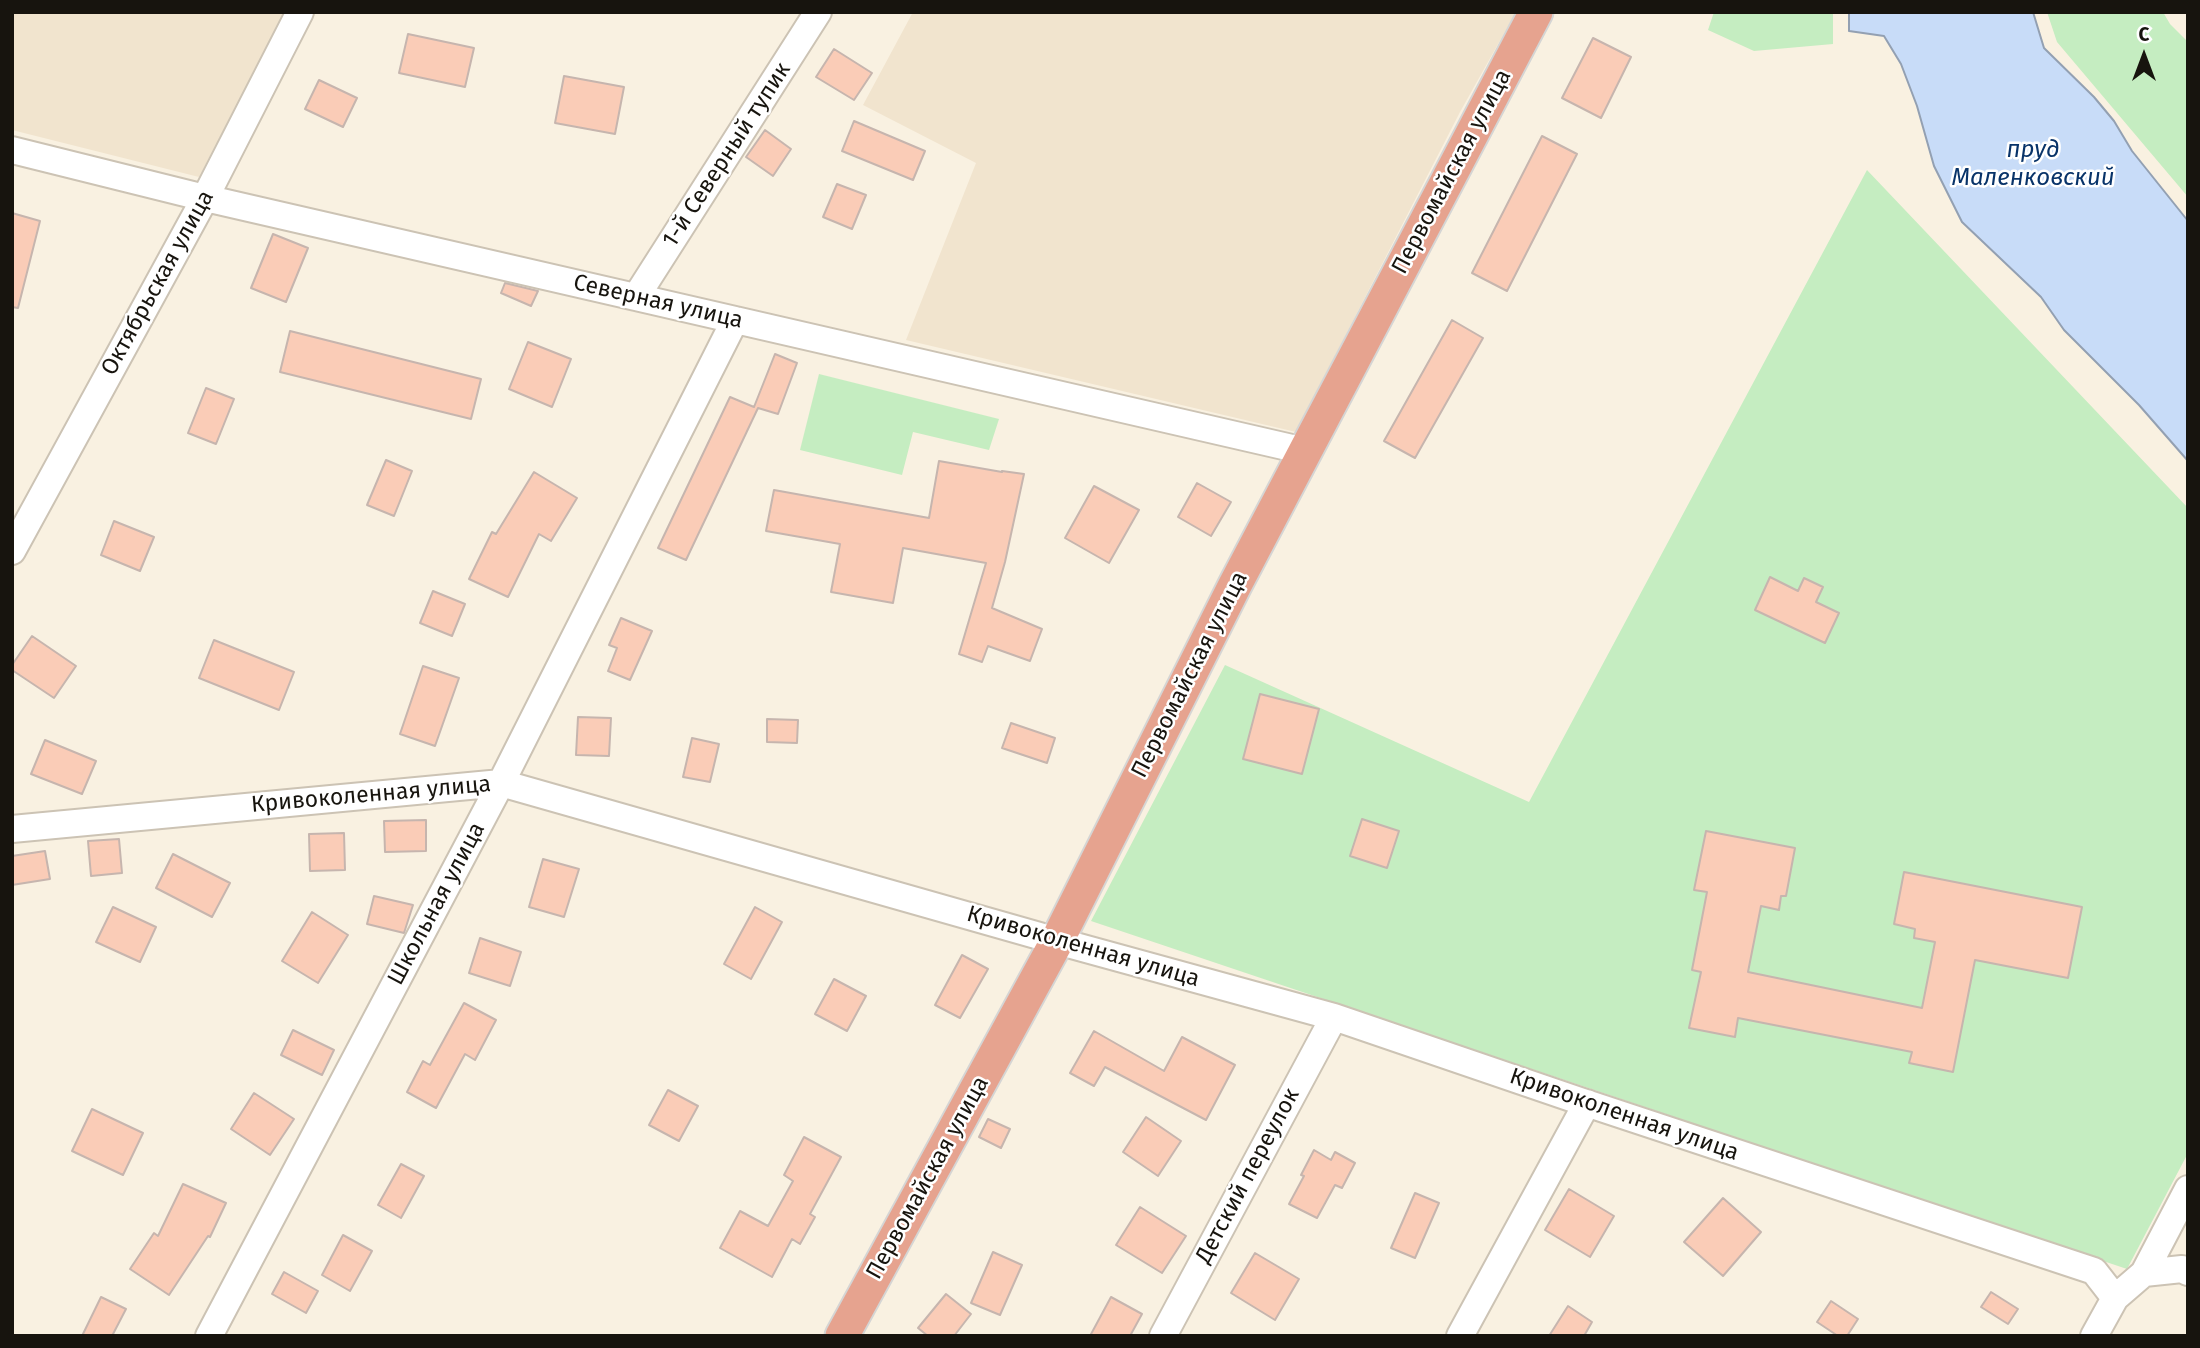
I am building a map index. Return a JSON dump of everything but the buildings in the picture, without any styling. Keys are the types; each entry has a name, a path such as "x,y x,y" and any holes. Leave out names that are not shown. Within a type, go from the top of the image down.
{"main road":[{"name":"Первомайская улица","path":"842,1336 1057,941 1235,585 1535,12"}],"street":[{"name":"Октябрьская улица","path":"12,551 205,198 300,12"},
{"name":"1-й Северный тупик","path":"636,297 818,12"},
{"name":"Северная улица","path":"12,150 205,198 1305,451"},
{"name":"Школьная улица","path":"209,1336 501,783 735,320"},
{"name":"Кривоколенная улица","path":"12,828 501,783 1334,1017 2094,1271 2115,1298"},
{"name":"Детский переулок","path":"1163,1336 1334,1017"},
{"path":"1460,1336 1587,1103"},
{"path":"2094,1336 2115,1298 2144,1273 2188,1189"},
{"path":"2144,1273 2182,1269 2188,1272"}],"shaded area":[{"path":"12,12 285,12 199,177 12,130"},
{"path":"913,12 1516,12 1460,112 1296,432 906,340 976,163 863,105"}],"green space":[{"path":"1714,12 1833,12 1833,44 1754,51 1708,30"},
{"path":"2047,12 2163,12 2170,24 2188,42 2188,197 2057,42"},
{"path":"1867,170 2188,508 2188,1153 2127,1269 1091,921 1225,665 1529,802"},
{"path":"819,374 999,419 989,450 913,432 902,475 800,450"}],"water":[{"name":"пруд Маленковский","path":"1849,12 2033,12 2044,48 2094,97 2114,121 2132,151 2188,221 2188,461 2139,405 2064,330 2041,297 1962,222 1934,166 1917,106 1901,64 1884,36 1849,31"}]}
